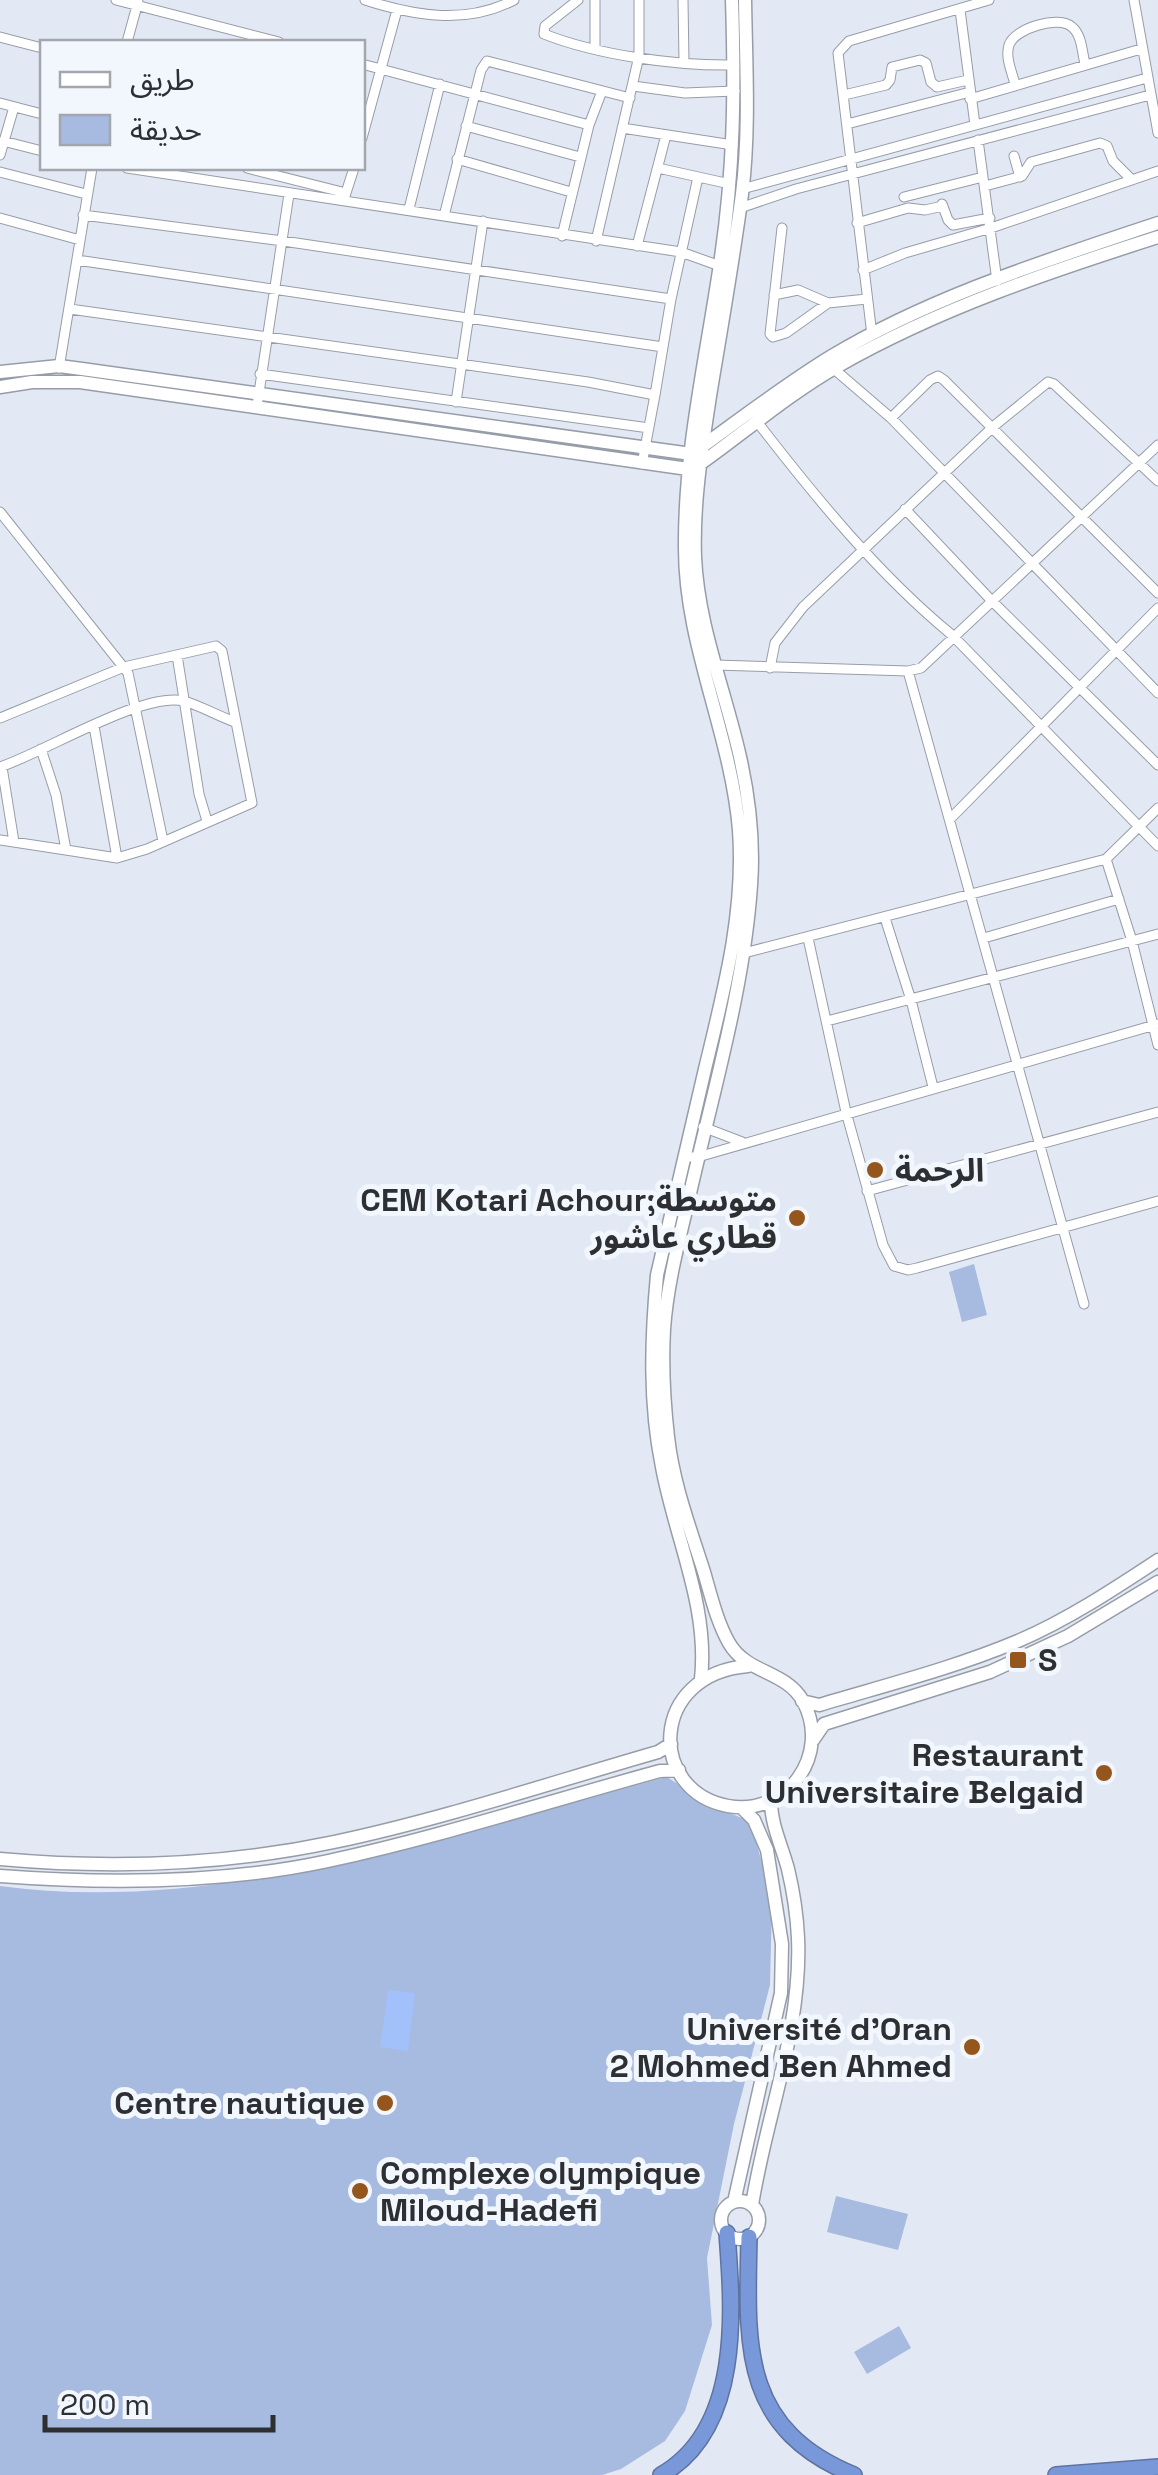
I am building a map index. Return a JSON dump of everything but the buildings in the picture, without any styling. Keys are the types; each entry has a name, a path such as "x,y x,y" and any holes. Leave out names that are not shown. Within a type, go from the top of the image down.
{"highway":[{"path":"661,2475 695,2445 722,2389 730,2344 726,2234"},
{"path":"749,2237 747,2315 755,2379 764,2399 800,2444 829,2465 854,2475"},
{"path":"1056,2475 1158,2467"}],"main road":[{"path":"696,449 740,208 734,145 732,0"},
{"path":"698,1127 732,953 739,894 739,831 731,776 688,602 684,549 720,266 747,135 744,0"},
{"path":"0,372 58,374 696,449 832,356 872,335 997,281 1158,223"},
{"path":"258,399 642,464 694,466 834,368 943,313 1158,236"},
{"path":"0,387 58,374"},
{"path":"694,466 698,599 741,760 752,879 744,954 657,1275 652,1390 662,1471 700,1622 704,1648 701,1678"},
{"path":"691,1157 666,1312 666,1418 680,1493 716,1612 728,1642 748,1666"},
{"path":"802,1700 819,1705 950,1666 1021,1640 1158,1560"},
{"path":"812,1742 810,1720 802,1700 780,1677 748,1666 724,1668 701,1678 677,1707 671,1725 671,1744 679,1770 705,1798 742,1808 771,1802 800,1778 812,1742 824,1724 966,1680 1068,1636 1158,1582"},
{"path":"0,1876 143,1871 332,1842 658,1752 671,1744"},
{"path":"0,1859 232,1876 326,1861 660,1771 679,1770"},
{"path":"742,1808 754,1820 767,1850 782,1944 781,1993 734,2202 721,2216 726,2234 740,2239 749,2237 759,2222 752,2205 761,2146 787,2047 798,1983 798,1934 788,1869 771,1802"},
{"path":"734,2202 752,2205"}],"street":[{"path":"116,0 272,40"},
{"path":"365,0 440,17 514,0"},
{"path":"578,0 545,26 543,32 595,48 640,56 734,65"},
{"path":"595,0 595,48"},
{"path":"596,242 640,56 639,0"},
{"path":"682,0 684,62"},
{"path":"872,335 838,58 844,44 990,0"},
{"path":"1134,0 1158,133"},
{"path":"128,40 137,3"},
{"path":"365,126 397,10"},
{"path":"960,10 975,125"},
{"path":"1016,84 1008,47 1014,37 1026,30 1068,22 1078,34 1086,64"},
{"path":"0,37 40,47"},
{"path":"847,124 969,90 1016,84 1141,49"},
{"path":"844,96 886,85 892,67 920,60 926,64 934,86 969,90"},
{"path":"444,216 487,61 602,91 735,91"},
{"path":"365,65 590,125"},
{"path":"408,209 440,84"},
{"path":"658,168 736,186 850,160 975,125 1151,87"},
{"path":"740,208 1151,87"},
{"path":"562,236 580,157 602,91"},
{"path":"0,104 40,114"},
{"path":"0,155 14,107"},
{"path":"466,126 580,157"},
{"path":"622,128 734,145"},
{"path":"637,246 666,135"},
{"path":"978,140 997,281"},
{"path":"2,141 40,150"},
{"path":"904,197 1020,177 1031,162 1100,144 1107,146 1113,161 1132,180"},
{"path":"1014,156 1020,177"},
{"path":"457,160 572,192"},
{"path":"58,374 92,170"},
{"path":"139,170 289,194 345,197"},
{"path":"254,170 345,197 596,242 681,252 720,266"},
{"path":"345,197 353,170"},
{"path":"863,270 990,223 1158,171"},
{"path":"0,172 86,194"},
{"path":"642,464 698,177"},
{"path":"258,399 289,194"},
{"path":"858,223 908,208 925,210 942,204 954,225 990,223"},
{"path":"83,215 671,300"},
{"path":"0,218 80,240"},
{"path":"456,402 483,220"},
{"path":"782,228 768,328 773,337 786,333 828,303 867,299"},
{"path":"78,260 663,347"},
{"path":"774,295 804,290 828,303"},
{"path":"70,309 588,382 655,395"},
{"path":"834,368 891,418 1158,694"},
{"path":"260,374 649,428"},
{"path":"891,418 938,376 994,426 1158,593"},
{"path":"770,668 775,643 802,606 1043,384 1051,382 1158,481"},
{"path":"758,423 813,494 927,615 1158,846"},
{"path":"715,665 908,671 920,668 1158,445"},
{"path":"905,509 1158,765"},
{"path":"0,512 124,667 163,841"},
{"path":"950,819 1158,608"},
{"path":"0,718 124,667 216,646 222,652 252,803 117,858 0,840"},
{"path":"177,655 207,821"},
{"path":"908,671 1084,1304"},
{"path":"14,842 1,767 162,700 184,701 235,722"},
{"path":"94,726 117,858"},
{"path":"42,749 66,850"},
{"path":"744,954 1106,859 1158,808"},
{"path":"1106,859 1158,1045"},
{"path":"984,938 1118,899"},
{"path":"884,918 911,1000 932,1087"},
{"path":"826,1020 1158,934"},
{"path":"808,938 846,1112 885,1253 894,1266 900,1270 917,1268 1158,1201"},
{"path":"691,1157 1155,1025"},
{"path":"868,1191 1158,1112"},
{"path":"698,1127 742,1142"}],"green space":[{"path":"974,1264 987,1315 962,1322 949,1272"},
{"name":"Complexe olympique Miloud-Hadefi","path":"667,1777 711,1805 751,1822 772,1901 770,1985 734,2124 707,2258 712,2325 685,2411 665,2441 621,2469 602,2475 0,2475 0,1886 82,1892 166,1889 251,1879 422,1844"},
{"path":"836,2196 908,2214 898,2250 827,2232"},
{"path":"899,2326 911,2348 867,2374 854,2352"}],"shaded area":[{"path":"388,1990 415,1993 408,2051 380,2047"}],"place":[{"name":"الرحمة","path":"875,1170"},
{"name":"CEM Kotari Achour;متوسطة قطاري عاشور","path":"797,1218"},
{"name":"S","path":"1018,1660"},
{"name":"Restaurant Universitaire Belgaid","path":"1104,1773"},
{"name":"Université d'Oran 2 Mohmed Ben Ahmed","path":"972,2047"},
{"name":"Centre nautique","path":"385,2103"},
{"name":"Complexe olympique Miloud-Hadefi","path":"360,2191"}]}
